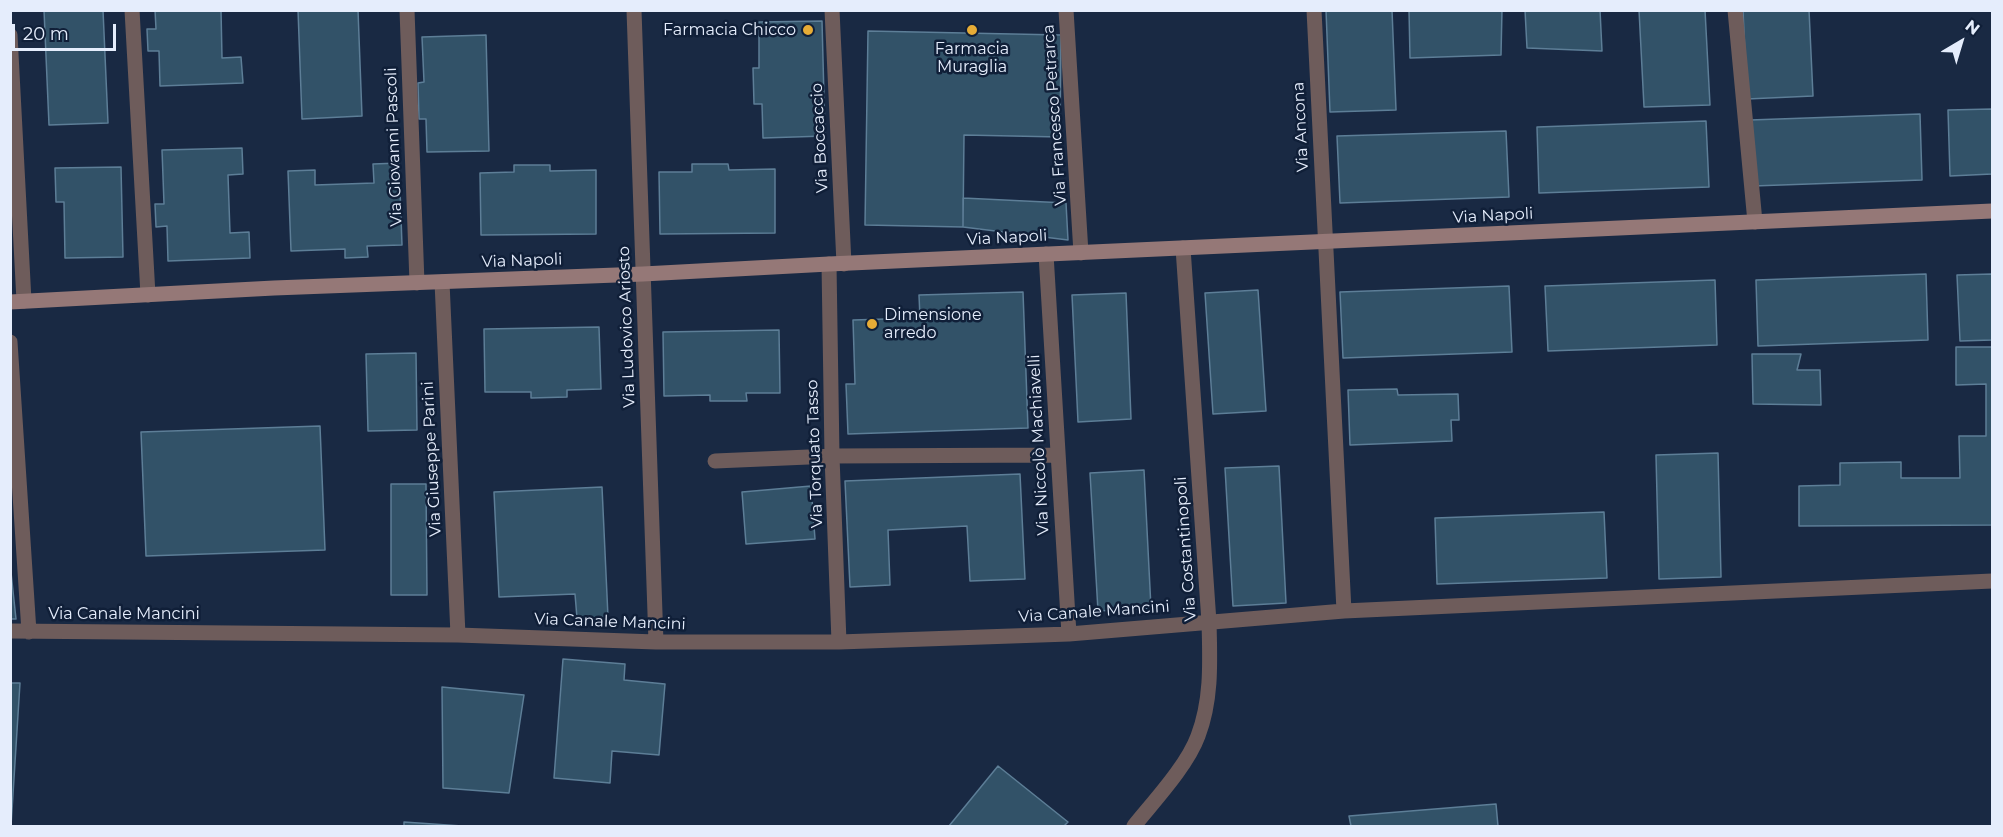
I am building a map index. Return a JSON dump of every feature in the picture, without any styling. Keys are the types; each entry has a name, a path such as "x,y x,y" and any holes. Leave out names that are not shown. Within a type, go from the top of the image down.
{"main road":[{"name":"Via Napoli","path":"17,301 1992,211"}],"street":[{"path":"132,10 148,294"},
{"name":"Via Giovanni Pascoli","path":"407,10 417,283"},
{"name":"Via Ludovico Ariosto","path":"634,10 656,642"},
{"name":"Via Boccaccio","path":"832,10 836,264"},
{"name":"Via Francesco Petrarca","path":"1066,10 1081,253"},
{"name":"Via Ancona","path":"1314,10 1344,611"},
{"path":"1735,10 1755,222"},
{"path":"10,35 17,301"},
{"name":"Via Costantinopoli","path":"1134,826 1184,762 1198,738 1208,703 1209,622 1183,248"},
{"name":"Via Niccolò Machiavelli","path":"1046,254 1069,634"},
{"name":"Via Torquato Tasso","path":"836,264 832,456 839,642"},
{"name":"Via Giuseppe Parini","path":"442,282 458,635"},
{"path":"10,342 29,632"},
{"path":"715,461 832,456 1057,455"},
{"name":"Via Canale Mancini","path":"10,631 458,635 656,642 839,642 1069,634 1344,611 1992,581"}],"building":[{"path":"44,10 103,10 108,123 49,125"},
{"path":"155,10 221,10 222,58 241,57 243,83 160,86 159,51 148,51 147,29 156,29"},
{"path":"298,10 358,10 362,116 302,119"},
{"path":"1326,10 1392,10 1396,110 1330,112"},
{"path":"1409,10 1502,10 1501,55 1410,58"},
{"path":"1525,10 1600,10 1602,51 1527,48"},
{"path":"1639,10 1705,10 1710,105 1644,107"},
{"path":"1743,10 1809,10 1813,96 1747,99"},
{"path":"822,21 825,136 763,138 762,104 754,104 753,68 759,68 759,22"},
{"path":"868,31 1061,35 1060,137 964,135 963,227 865,225"},
{"path":"486,35 489,151 427,152 426,119 419,119 418,83 424,82 422,37"},
{"path":"1992,109 1992,174 1950,176 1948,110"},
{"path":"1920,114 1922,180 1753,186 1750,120"},
{"path":"1706,121 1709,187 1539,193 1537,127"},
{"path":"1506,131 1509,197 1340,203 1337,136"},
{"path":"242,148 243,174 228,175 230,233 249,232 250,258 168,261 167,226 156,227 155,204 164,204 162,150"},
{"path":"399,163 402,245 367,246 368,257 345,258 345,249 291,251 288,171 315,170 315,185 374,183 373,164"},
{"path":"692,164 728,164 729,170 775,169 775,233 660,234 659,172 692,172"},
{"path":"514,165 550,165 550,171 596,170 596,234 481,235 480,173 514,172"},
{"path":"121,167 123,257 65,258 64,202 56,202 55,168"},
{"path":"963,198 1066,203 1068,240 963,227"},
{"path":"1926,274 1928,340 1758,346 1756,280"},
{"path":"1992,274 1992,340 1960,341 1957,275"},
{"path":"1715,280 1717,345 1548,351 1545,286"},
{"path":"1509,286 1512,352 1343,358 1340,292"},
{"path":"1258,290 1266,411 1213,414 1205,293"},
{"path":"1023,292 1028,428 848,434 846,384 855,384 853,320 920,318 919,295"},
{"path":"1126,293 1131,419 1078,422 1072,295"},
{"path":"599,327 601,389 567,390 567,397 531,398 531,392 485,392 484,329"},
{"path":"779,330 780,393 746,393 747,401 710,401 710,395 664,396 663,332"},
{"path":"1956,347 1992,347 1992,525 1799,526 1799,486 1840,485 1840,463 1901,462 1901,478 1960,478 1959,436 1986,436 1986,384 1956,385"},
{"path":"416,353 417,430 368,431 366,354"},
{"path":"1752,354 1801,354 1797,370 1820,370 1821,405 1753,404"},
{"path":"1397,389 1398,395 1458,394 1459,420 1451,420 1452,441 1350,445 1348,390"},
{"path":"320,426 325,550 146,556 141,432"},
{"path":"1718,453 1721,577 1659,579 1656,455"},
{"path":"1279,466 1286,603 1233,606 1225,468"},
{"path":"1144,470 1151,608 1098,611 1090,473"},
{"path":"1020,474 1025,579 970,581 967,526 888,530 890,585 850,587 845,481"},
{"path":"391,484 426,484 427,595 391,595"},
{"path":"811,486 815,539 746,544 742,492"},
{"path":"602,487 608,617 577,618 575,594 499,597 494,492"},
{"path":"1604,512 1607,578 1437,584 1435,518"},
{"path":"10,563 16,619 10,619"},
{"path":"563,659 625,664 624,680 665,684 659,755 612,751 610,783 554,778"},
{"path":"10,683 20,683 11,826 10,826"},
{"path":"442,687 524,695 509,793 443,788"},
{"path":"998,766 1068,822 1064,826 949,826"},
{"path":"1496,804 1498,826 1351,826 1349,816"},
{"path":"404,822 462,826 404,826"}],"place":[{"name":"Farmacia Chicco","path":"808,30"},
{"name":"Farmacia Muraglia","path":"972,30"},
{"name":"Dimensione arredo","path":"872,324"}]}
